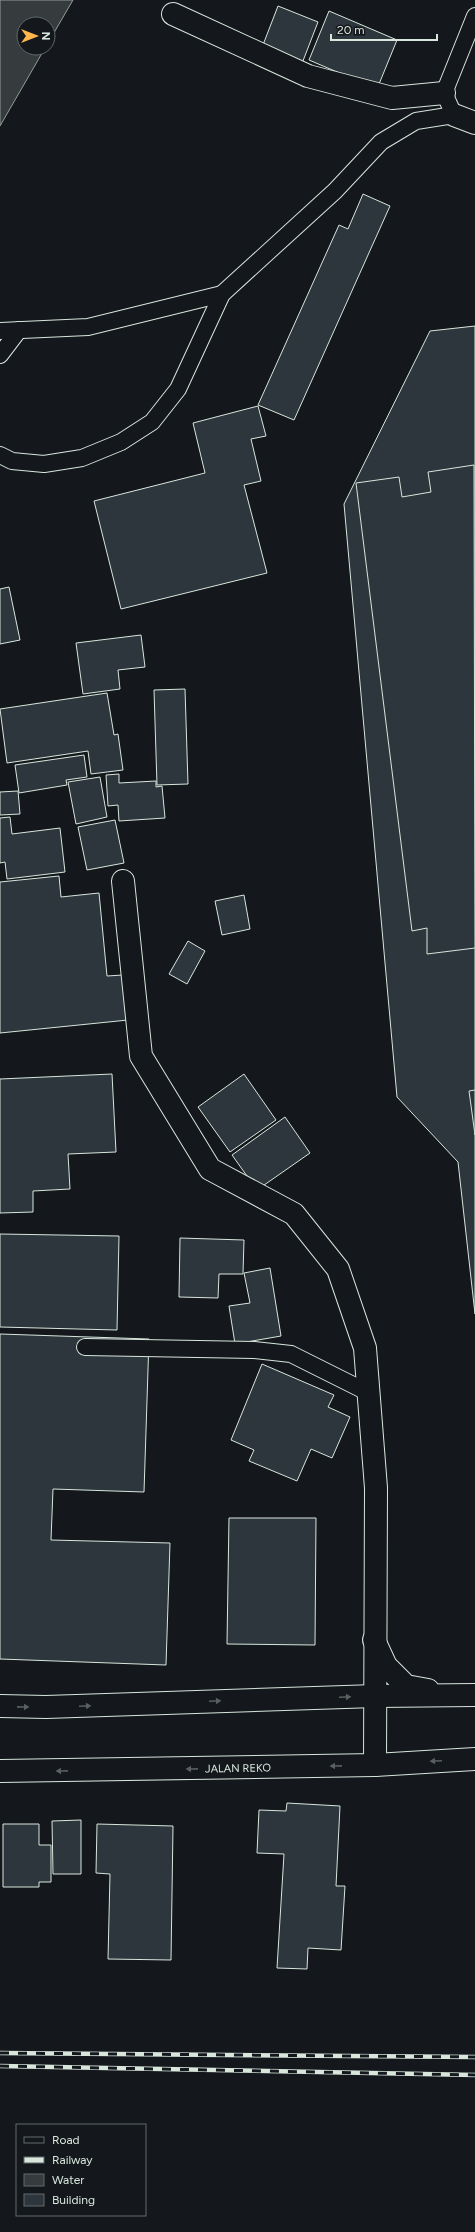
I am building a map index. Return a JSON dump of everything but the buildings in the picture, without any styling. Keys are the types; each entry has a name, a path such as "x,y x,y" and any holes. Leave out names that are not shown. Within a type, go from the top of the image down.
{"street":[{"path":"173,14 308,76 392,98 444,93"},
{"path":"454,115 475,123"},
{"path":"123,881 141,1056 210,1169 294,1214 338,1270 365,1348 376,1488 374,1640 375,1765"},
{"path":"374,1640 386,1666 406,1686 466,1695"},
{"path":"0,1706 46,1707 375,1696 466,1695"},
{"name":"JALAN REKO","path":"0,1771 375,1765 475,1759"}],"lane":[{"path":"0,455 12,461 44,464 82,458 121,442 152,422 178,389 222,294 335,191 381,142 416,121 454,115 444,93 475,16"},
{"path":"0,331 88,327 222,294"},
{"path":"0,355 19,330"},
{"path":"86,1347 254,1350 291,1354 369,1393"}],"water":[{"path":"0,0 73,0 56,29 56,16 16,16 16,56 40,56 0,126"}],"railway":[{"path":"0,2053 475,2057"},
{"path":"0,2066 475,2075"}]}
